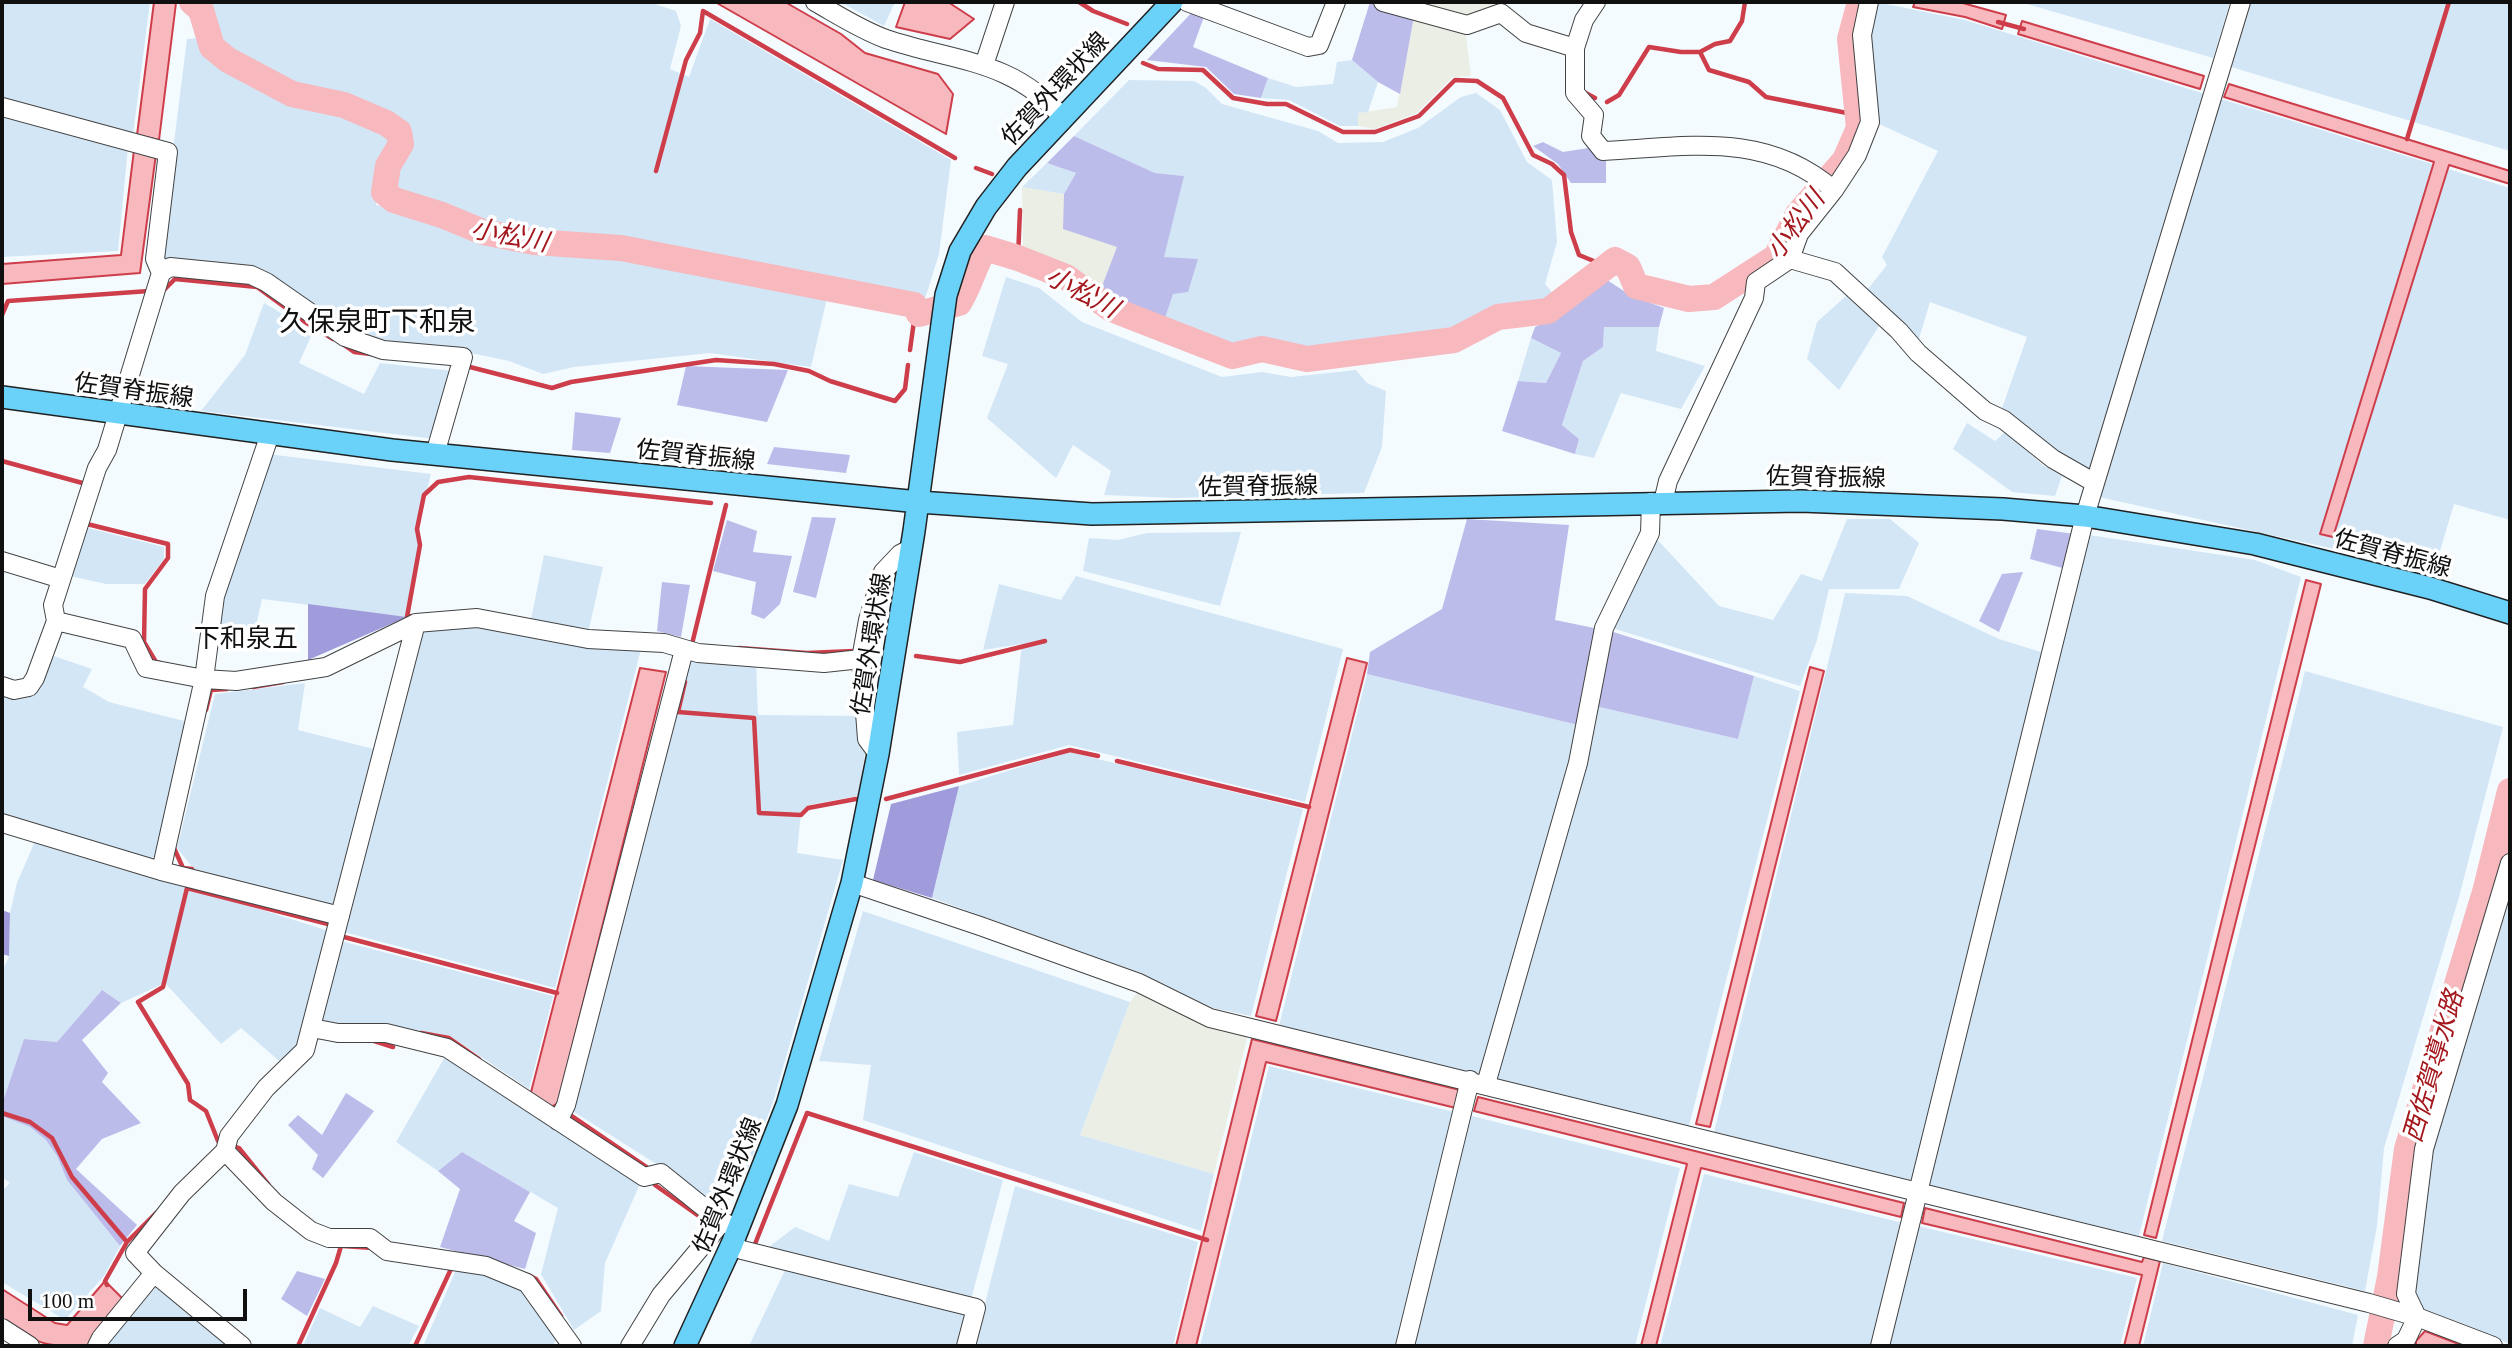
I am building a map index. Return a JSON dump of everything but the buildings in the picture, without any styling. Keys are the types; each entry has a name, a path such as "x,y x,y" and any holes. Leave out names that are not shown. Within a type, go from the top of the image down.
{"main road":[{"name":"佐賀外環状線","path":"685,1346 786,1105 852,883 878,754 912,548 946,295 960,251 986,207 1017,166 1172,2"},
{"name":"佐賀脊振線","path":"2,397 435,454 919,502 1091,514 1801,501 1894,503 2085,516 2255,544 2430,588 2510,613"}],"street":[{"path":"815,2 855,25 885,38 984,65 1023,82 1047,99 1063,118"},
{"path":"984,65 1005,2"},
{"path":"1187,2 1308,47 1320,45 1336,2"},
{"path":"1384,2 1467,25 1501,13 1526,33 1574,48"},
{"path":"1596,2 1584,20 1574,48 1575,93 1594,115 1591,136 1603,151 1704,146 1743,148 1778,155 1815,174 1834,190"},
{"path":"1405,1346 1471,1092 1578,763 1604,628 1650,533 1657,502 1754,298 1756,282 1790,259 1799,234 1834,190 1857,155 1870,122 1862,35 1868,2"},
{"path":"1880,1346 2085,516 2241,2"},
{"path":"2,107 168,152 155,259 161,273"},
{"path":"1790,259 1835,272 1899,331 1918,353 1985,411 2004,420 2053,459 2095,483"},
{"path":"2,686 14,690 29,687 35,678 56,621 53,605 61,579 97,468 107,450 161,273 170,267 251,275 266,282 345,337 383,350 463,357 435,454"},
{"path":"161,871 204,679 215,596 270,434"},
{"path":"878,754 867,739 861,659 868,620 883,572 900,554 912,548"},
{"path":"2,561 61,579"},
{"path":"56,621 132,639 146,667 204,679 236,681 326,667 416,623 477,618 588,639 664,643 684,650 824,663 861,659"},
{"path":"242,1346 154,1273 135,1253 182,1193 227,1143 266,1088 305,1050 416,623"},
{"path":"558,1121 566,1105 684,650"},
{"path":"2,823 161,871 340,916"},
{"path":"2417,1317 2406,1294 2424,1149 2510,863"},
{"path":"852,883 1139,982 1210,1018 1471,1092 1915,1206 2151,1249 2369,1303 2417,1317 2493,1346"},
{"path":"312,1028 338,1033 386,1033 447,1048 558,1121 652,1175 731,1231 742,1250 976,1308 966,1346"},
{"path":"227,1143 274,1202 311,1231 335,1238 370,1238 384,1248 486,1266 527,1283 572,1346"},
{"path":"630,1346 661,1295 731,1231"},
{"path":"97,1346 154,1273"},
{"path":"2397,1346 2406,1340 2417,1317"},
{"path":"2,1328 30,1346"}],"shaded area":[{"path":"2,2 150,2 133,135 2,99"},
{"path":"154,2 176,3 159,140 137,135"},
{"path":"205,2 649,2 676,11 681,26 670,69 689,77 710,19 951,160 939,254 925,299 606,238 519,233 430,202 393,194 393,172 407,142 402,126 360,104 292,87 220,45 216,19"},
{"path":"715,2 785,2 841,34 865,53 938,74 953,94 946,134"},
{"path":"840,2 895,2 884,26"},
{"path":"905,2 948,2 974,19 950,39 896,27"},
{"path":"1370,2 1425,2 1424,8 1414,16 1400,94 1378,82 1352,60"},
{"path":"1425,2 1502,2 1501,10 1464,18 1471,76 1453,77 1417,113 1375,129 1358,126 1358,113 1397,107 1414,16 1424,8"},
{"path":"1876,2 1965,20 2510,188 2510,520 2454,504 2434,571 2099,497 2002,408 2027,337 1930,302 1918,342 1867,290 1887,265 1882,257 1938,151 1877,123 1869,36"},
{"path":"1915,2 1959,2 2006,15 2002,29 1965,17 1913,7"},
{"path":"2020,2 2230,2 2213,58"},
{"path":"2248,2 2510,2 2510,151 2228,66"},
{"path":"1195,9 1205,14 1193,47 1268,78 1261,98 1234,94 1206,67 1147,60"},
{"path":"2022,21 2204,76 2200,89 2018,34"},
{"path":"198,38 212,62 288,99 365,120 392,140 380,164 376,205 432,217 481,240 624,255 828,294 811,367 710,353 574,367 543,374 509,361 383,340 346,327 260,269 166,261 160,253 187,39"},
{"path":"1352,60 1378,82 1368,112 1358,113 1358,126 1340,126 1289,100 1261,98 1268,78 1296,87 1333,84 1337,62"},
{"path":"1129,80 1194,81 1206,88 1222,104 1318,131 1338,143 1383,142 1418,128 1461,97 1476,93 1500,110 1527,162 1552,180 1557,242 1545,284 1556,297 1540,308 1497,308 1454,330 1308,348 1261,341 1232,350 1163,324 1173,293 1198,260 1163,258 1183,176 1155,173 1074,136"},
{"path":"2229,84 2510,171 2510,184 2449,165 2333,537 2320,534 2434,162 2224,97"},
{"path":"2,113 128,147 118,251 2,257"},
{"path":"1074,136 1155,173 1184,176 1164,257 1198,259 1188,292 1173,294 1163,324 1099,294 1117,247 1063,229 1064,194 1076,173 1047,163"},
{"path":"1543,142 1563,152 1588,148 1606,161 1606,183 1571,183 1558,164 1533,146"},
{"path":"134,150 156,154 140,273 2,284 2,264 121,255"},
{"path":"1047,163 1076,173 1064,194 1022,187"},
{"path":"1022,187 1064,194 1064,229 1118,247 1099,294 1069,272 1023,250"},
{"path":"1006,277 1039,288 1082,322 1222,377 1262,372 1291,377 1356,370 1367,383 1386,391 1382,447 1364,493 1176,498 1104,495 1111,471 1073,445 1056,478 987,418 1008,364 982,356"},
{"path":"1604,278 1630,295 1664,308 1659,327 1604,327 1603,347 1583,361 1562,425 1579,439 1575,454 1502,431 1518,381 1546,383 1561,353 1531,338 1535,327 1574,306"},
{"path":"1846,296 1879,326 1839,390 1807,359 1817,322"},
{"path":"264,303 313,332 299,363 364,394 380,363 453,371 435,439 201,411 245,355"},
{"path":"1604,327 1659,327 1656,351 1705,366 1681,409 1621,393 1594,458 1575,454 1579,439 1562,425 1583,361 1603,347"},
{"path":"1531,338 1561,353 1546,383 1518,381"},
{"path":"686,366 788,370 767,422 677,405"},
{"path":"575,412 621,418 610,453 572,450"},
{"path":"1967,423 1995,441 2005,432 2044,466 2062,476 2055,496 2012,492 1953,449"},
{"path":"774,447 850,455 846,473 767,464"},
{"path":"268,454 431,474 417,529 420,545 407,617 262,599 253,640 215,634 222,593"},
{"path":"812,517 836,518 816,598 793,592"},
{"path":"1467,519 1569,525 1555,620 1599,629 1578,725 1367,674 1370,652 1442,609"},
{"path":"1847,519 1890,519 1919,543 1899,589 1829,589 1817,640 1800,686 1612,628 1654,536 1719,606 1773,620 1801,574 1822,581"},
{"path":"727,520 757,531 753,552 792,556 780,604 764,619 751,614 756,582 713,571"},
{"path":"84,527 164,547 164,559 145,584 106,584 70,576"},
{"path":"2037,529 2075,534 2066,569 2030,559"},
{"path":"1241,532 1220,606 1083,571 1089,538 1118,540 1147,533"},
{"path":"2089,535 2255,560 2301,577 2139,1236 1929,1185"},
{"path":"544,555 603,567 589,629 531,619"},
{"path":"2023,572 1999,632 1979,621 2002,574"},
{"path":"1076,576 1343,649 1305,802 1069,745 959,775 957,732 1013,725 1022,644 983,650 999,584 1061,600"},
{"path":"2306,580 2321,584 2156,1238 2144,1235"},
{"path":"662,582 690,585 681,637 657,631"},
{"path":"1845,593 1907,596 1999,639 2044,653 1914,1181 1714,1132"},
{"path":"308,604 407,617 308,660"},
{"path":"482,625 641,649 555,988 344,932 422,630"},
{"path":"1610,631 1754,676 1738,739 1595,706"},
{"path":"48,654 92,669 83,687 109,702 188,722 158,852 148,862 2,815 2,691 15,695"},
{"path":"1347,658 1367,663 1276,1021 1256,1016"},
{"path":"688,659 756,662 758,715 862,716 865,754 858,796 809,805 801,812 797,853 843,860 773,1102 746,1174 720,1212 661,1167 571,1110"},
{"path":"1810,667 1824,671 1710,1127 1696,1124"},
{"path":"640,668 666,672 558,1103 549,1108 530,1096"},
{"path":"2305,671 2503,727 2459,897 2384,1148 2377,1226 2365,1291 2162,1241"},
{"path":"1367,674 1578,725 1568,776 1482,1075 1279,1026"},
{"path":"1754,676 1800,691 1689,1126 1495,1078 1595,706 1738,739"},
{"path":"305,683 298,730 378,750 334,908 197,873 177,848 215,694"},
{"path":"1069,752 1303,809 1251,1016 1213,1008 1141,973 932,898 959,786"},
{"path":"959,786 932,898 873,880 891,804"},
{"path":"36,839 329,931 300,1046 284,1065 241,1028 221,1044 165,983 121,1003 102,990 57,1042 24,1039 2,1104 2,972 9,956 10,913 17,883"},
{"path":"2510,885 2510,1344 2424,1311 2413,1287 2428,1153"},
{"path":"2,910 10,913 9,956 2,954"},
{"path":"863,911 1130,1002 1080,1135 1214,1174 1201,1231 863,1120 871,1065 819,1061"},
{"path":"341,941 553,996 529,1089 450,1036 379,1025 335,1029 321,1020"},
{"path":"102,990 121,1003 82,1040 108,1073 102,1082 141,1123 102,1139 76,1169 137,1225 120,1246 67,1180 57,1156 46,1140 30,1127 2,1116 2,1104 24,1039 57,1042"},
{"path":"1139,990 1248,1034 1214,1174 1080,1135 1130,1002"},
{"path":"1252,1039 1460,1090 1456,1108 1266,1062 1196,1346 1176,1346"},
{"path":"446,1055 640,1184 605,1263 601,1311 574,1330 541,1274 558,1208 462,1152 438,1171 396,1142"},
{"path":"1269,1066 1458,1113 1399,1346 1200,1346"},
{"path":"346,1093 374,1111 323,1178 312,1169 318,1155 288,1125 298,1115 322,1135"},
{"path":"1478,1097 1904,1203 1901,1217 1701,1168 1656,1346 1641,1346 1687,1164 1474,1111"},
{"path":"1468,1115 1680,1168 1635,1346 1411,1346"},
{"path":"2,1116 30,1127 46,1140 57,1156 67,1180 120,1246 104,1276 65,1320 2,1282 2,1191 10,1183 2,1177"},
{"path":"462,1152 530,1192 514,1221 536,1233 525,1269 440,1247 460,1189 438,1171"},
{"path":"914,1152 1003,1180 970,1303 765,1250 795,1227 829,1241 849,1184 898,1197"},
{"path":"1704,1174 1903,1223 1873,1346 1660,1346"},
{"path":"1015,1186 1198,1242 1173,1346 974,1346"},
{"path":"1925,1208 2142,1262 2144,1257 2160,1261 2139,1346 2124,1346 2142,1275 1922,1223"},
{"path":"1918,1226 2137,1278 2120,1346 1889,1346"},
{"path":"2163,1263 2358,1315 2352,1346 2143,1346"},
{"path":"787,1266 970,1312 961,1346 749,1346"},
{"path":"456,1270 483,1272 527,1290 557,1339 552,1346 423,1346"},
{"path":"297,1271 325,1279 307,1316 281,1299"},
{"path":"155,1280 236,1346 104,1346"},
{"path":"105,1281 123,1299 90,1346 43,1343 2,1321 2,1289 55,1323 67,1325"},
{"path":"373,1306 419,1326 408,1346 303,1346 320,1308 360,1327"},
{"path":"2425,1331 2464,1346 2416,1346 2416,1341"}],"waterway":[{"name":"小松川","path":"192,2 201,10 212,47 228,60 292,94 344,105 386,123 399,132 401,144 388,166 384,192 394,200 442,215 483,232 534,242 621,248 914,305 919,314 959,303 985,248 1066,277 1111,309 1232,356 1262,349 1307,359 1454,340 1498,317 1548,311 1615,260 1628,267 1636,286 1689,299 1714,297 1776,257 1798,214 1845,160 1859,128 1850,39 1860,2"},
{"path":"1079,2 1093,11 1127,24"},
{"path":"1700,52 1715,44 1730,41 1742,21 1745,2"},
{"path":"2407,139 2449,2"},
{"path":"656,171 686,60 700,33 703,11 955,158"},
{"path":"1998,22 2024,29"},
{"path":"1607,102 1619,95 1649,47 1700,52 1709,70 1749,82 1766,97 1847,113 1859,112"},
{"path":"1143,63 1158,69 1203,70 1233,98 1267,104 1286,104 1343,132 1375,132 1419,116 1455,80 1477,81 1503,98 1533,155 1552,164 1564,175 1571,232 1579,255 1606,266"},
{"path":"1582,91 1595,98"},
{"path":"976,168 992,174"},
{"path":"1018,258 1020,210"},
{"path":"163,291 175,279 257,287 333,339"},
{"path":"2,315 8,301 149,291"},
{"path":"910,350 914,321 919,314"},
{"path":"344,345 354,352 371,354"},
{"path":"466,366 552,388 571,382 716,360 774,364 809,371 830,381 895,401 905,389 908,365"},
{"path":"2,461 86,484 85,487"},
{"path":"412,616 407,617 420,545 417,529 424,495 438,482 469,477 711,503"},
{"path":"692,644 726,505"},
{"path":"87,524 168,544 168,558 145,589 144,642 156,662 160,663"},
{"path":"916,656 960,662 1045,641"},
{"path":"739,648 807,653 854,651"},
{"path":"868,652 882,654"},
{"path":"253,687 283,682"},
{"path":"685,682 678,712 754,718 759,813 801,815 808,808 856,799"},
{"path":"206,710 211,690 227,689"},
{"path":"886,799 1070,750 1098,756"},
{"path":"1117,761 1309,807"},
{"name":"西佐賀導水路","path":"2376,1346 2390,1277 2407,1149 2485,892 2510,791"},
{"path":"174,848 183,868 192,869"},
{"path":"223,1142 218,1141 206,1111 190,1100 188,1084 138,1002 163,987 187,888 328,924"},
{"path":"344,937 557,993"},
{"path":"421,1033 449,1038 479,1059"},
{"path":"371,1040 393,1047"},
{"path":"566,1112 651,1170"},
{"path":"2,1113 30,1122 52,1138 72,1177 127,1242"},
{"path":"755,1244 807,1113 1207,1240"},
{"path":"231,1145 239,1148 268,1184"},
{"path":"653,1178 655,1185 703,1219"},
{"path":"107,1285 105,1281 127,1242 156,1213"},
{"path":"298,1346 336,1263 341,1246"},
{"path":"343,1246 373,1248"},
{"path":"415,1346 451,1269"},
{"path":"528,1275 536,1279 561,1316"}],"district":[{"name":"久保泉町下和泉","path":"377,320"},
{"name":"下和泉五","path":"246,637"}]}
